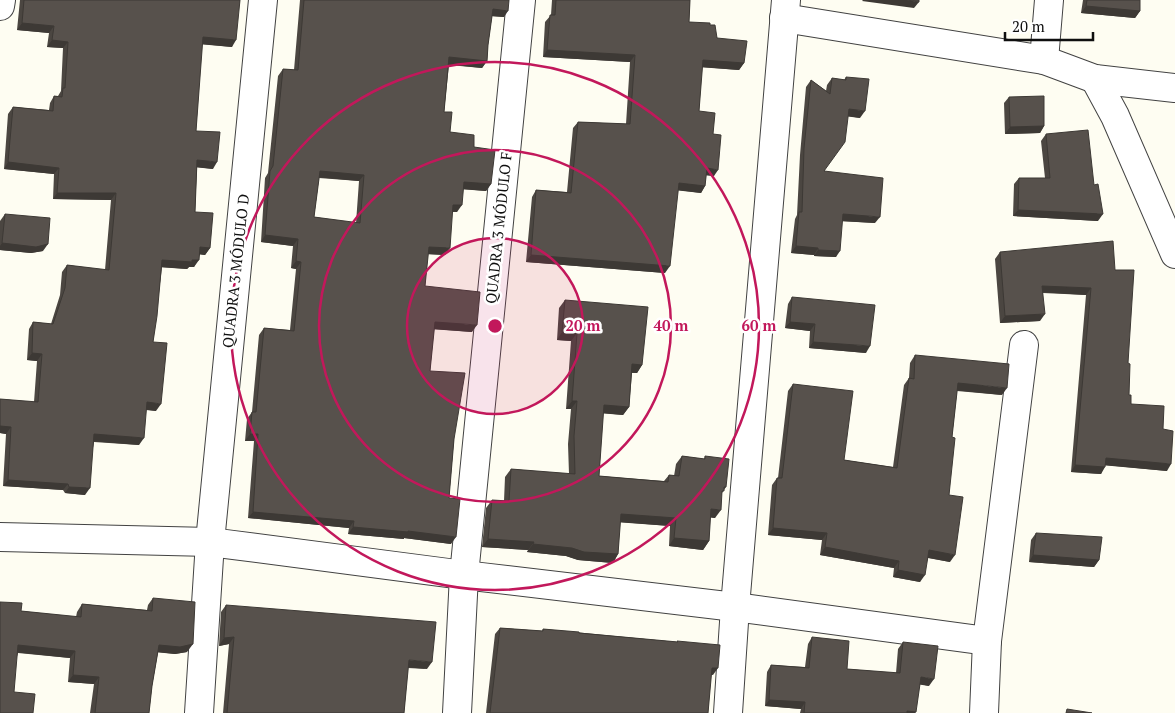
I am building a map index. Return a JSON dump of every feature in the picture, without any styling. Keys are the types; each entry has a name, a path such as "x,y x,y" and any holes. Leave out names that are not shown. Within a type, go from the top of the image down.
{"street":[{"path":"0,6 1,0"},
{"name":"QUADRA 3 MÓDULO D","path":"199,713 210,542 263,0"},
{"name":"QUADRA 3 MÓDULO F","path":"457,713 464,576 521,0"},
{"path":"1044,60 1049,0"},
{"path":"728,713 735,607 785,9 1044,60 1096,79 1175,88"},
{"path":"1096,79 1115,116 1175,254"},
{"path":"984,713 987,641 1024,345"},
{"path":"0,537 210,542 464,576 735,607 987,641"}],"building":[{"path":"24,0 240,0 236,40 203,37 196,131 220,132 217,162 197,160 195,212 213,213 210,248 200,247 199,260 192,260 192,262 162,260 153,342 167,343 161,404 147,402 144,438 94,434 90,488 69,487 68,484 8,480 11,427 0,426 0,399 38,402 42,354 32,353 33,322 53,324 65,288 67,265 109,270 116,193 57,193 59,168 8,162 13,107 53,111 54,96 62,97 63,88 65,88 68,42 52,40 54,26 22,23"},
{"path":"304,0 509,0 508,11 493,9 487,61 449,57 444,112 452,112 450,132 474,135 474,147 495,150 491,184 464,182 462,205 453,205 450,248 429,247 425,286 480,292 477,325 435,322 430,371 465,373 454,439 449,498 460,499 456,537 353,527 354,521 253,512 258,434 250,434 252,412 256,412 264,328 294,331 301,262 296,261 298,239 265,235 270,171 273,166 283,69 298,70","holes":["320,171 364,175 360,223 314,217"]},
{"path":"556,0 690,0 689,22 715,25 717,38 747,41 744,63 703,60 699,111 715,113 713,134 721,135 718,170 707,168 705,186 679,183 670,266 531,255 536,190 571,193 578,122 630,124 635,55 547,50 550,15 555,15"},
{"path":"1087,0 1140,0 1140,11 1086,6"},
{"path":"846,77 869,79 865,111 849,109 845,142 824,171 883,178 880,217 843,214 840,251 796,246 799,212 802,212 804,148 811,80 830,94 832,78 846,80"},
{"path":"1044,96 1044,126 1010,127 1009,97"},
{"path":"1088,130 1094,185 1098,184 1103,214 1018,210 1019,178 1050,178 1046,134"},
{"path":"5,214 50,218 48,244 36,247 2,243"},
{"path":"1113,241 1115,270 1134,270 1128,363 1130,364 1129,395 1131,395 1131,404 1164,406 1163,429 1173,431 1171,464 1106,458 1105,467 1075,465 1091,288 1042,286 1045,314 1005,316 1000,252"},
{"path":"792,297 875,305 870,346 813,342 815,324 790,322"},
{"path":"565,300 648,307 642,365 632,364 629,407 604,405 599,476 668,482 669,475 679,476 682,456 705,459 705,456 729,459 726,487 722,491 721,510 711,509 709,541 674,538 676,518 621,514 618,554 584,552 572,548 533,544 534,542 488,539 492,500 509,501 511,469 575,474 574,436 577,401 572,401 577,333 562,332"},
{"path":"915,355 1009,364 1007,388 958,383 952,437 955,438 949,495 963,497 955,555 929,550 925,575 898,570 899,561 825,547 827,533 773,528 777,478 782,478 793,384 853,391 844,460 897,468 909,378 914,379"},
{"path":"1036,533 1102,537 1099,560 1033,555"},
{"path":"153,598 195,602 193,644 180,647 159,645 149,713 95,713 99,677 73,675 75,651 18,645 14,692 35,694 33,713 0,713 0,602 22,603 21,611 81,617 82,604 152,611"},
{"path":"226,605 436,622 432,662 409,660 404,713 227,713 234,637 224,638"},
{"path":"500,628 543,631 543,629 720,645 718,668 712,668 708,713 490,713"},
{"path":"812,637 849,641 847,669 900,673 903,642 938,646 934,679 921,677 916,712 804,713 805,702 769,700 771,665 809,668"},
{"path":"1067,709 1092,713 1066,713"}]}
